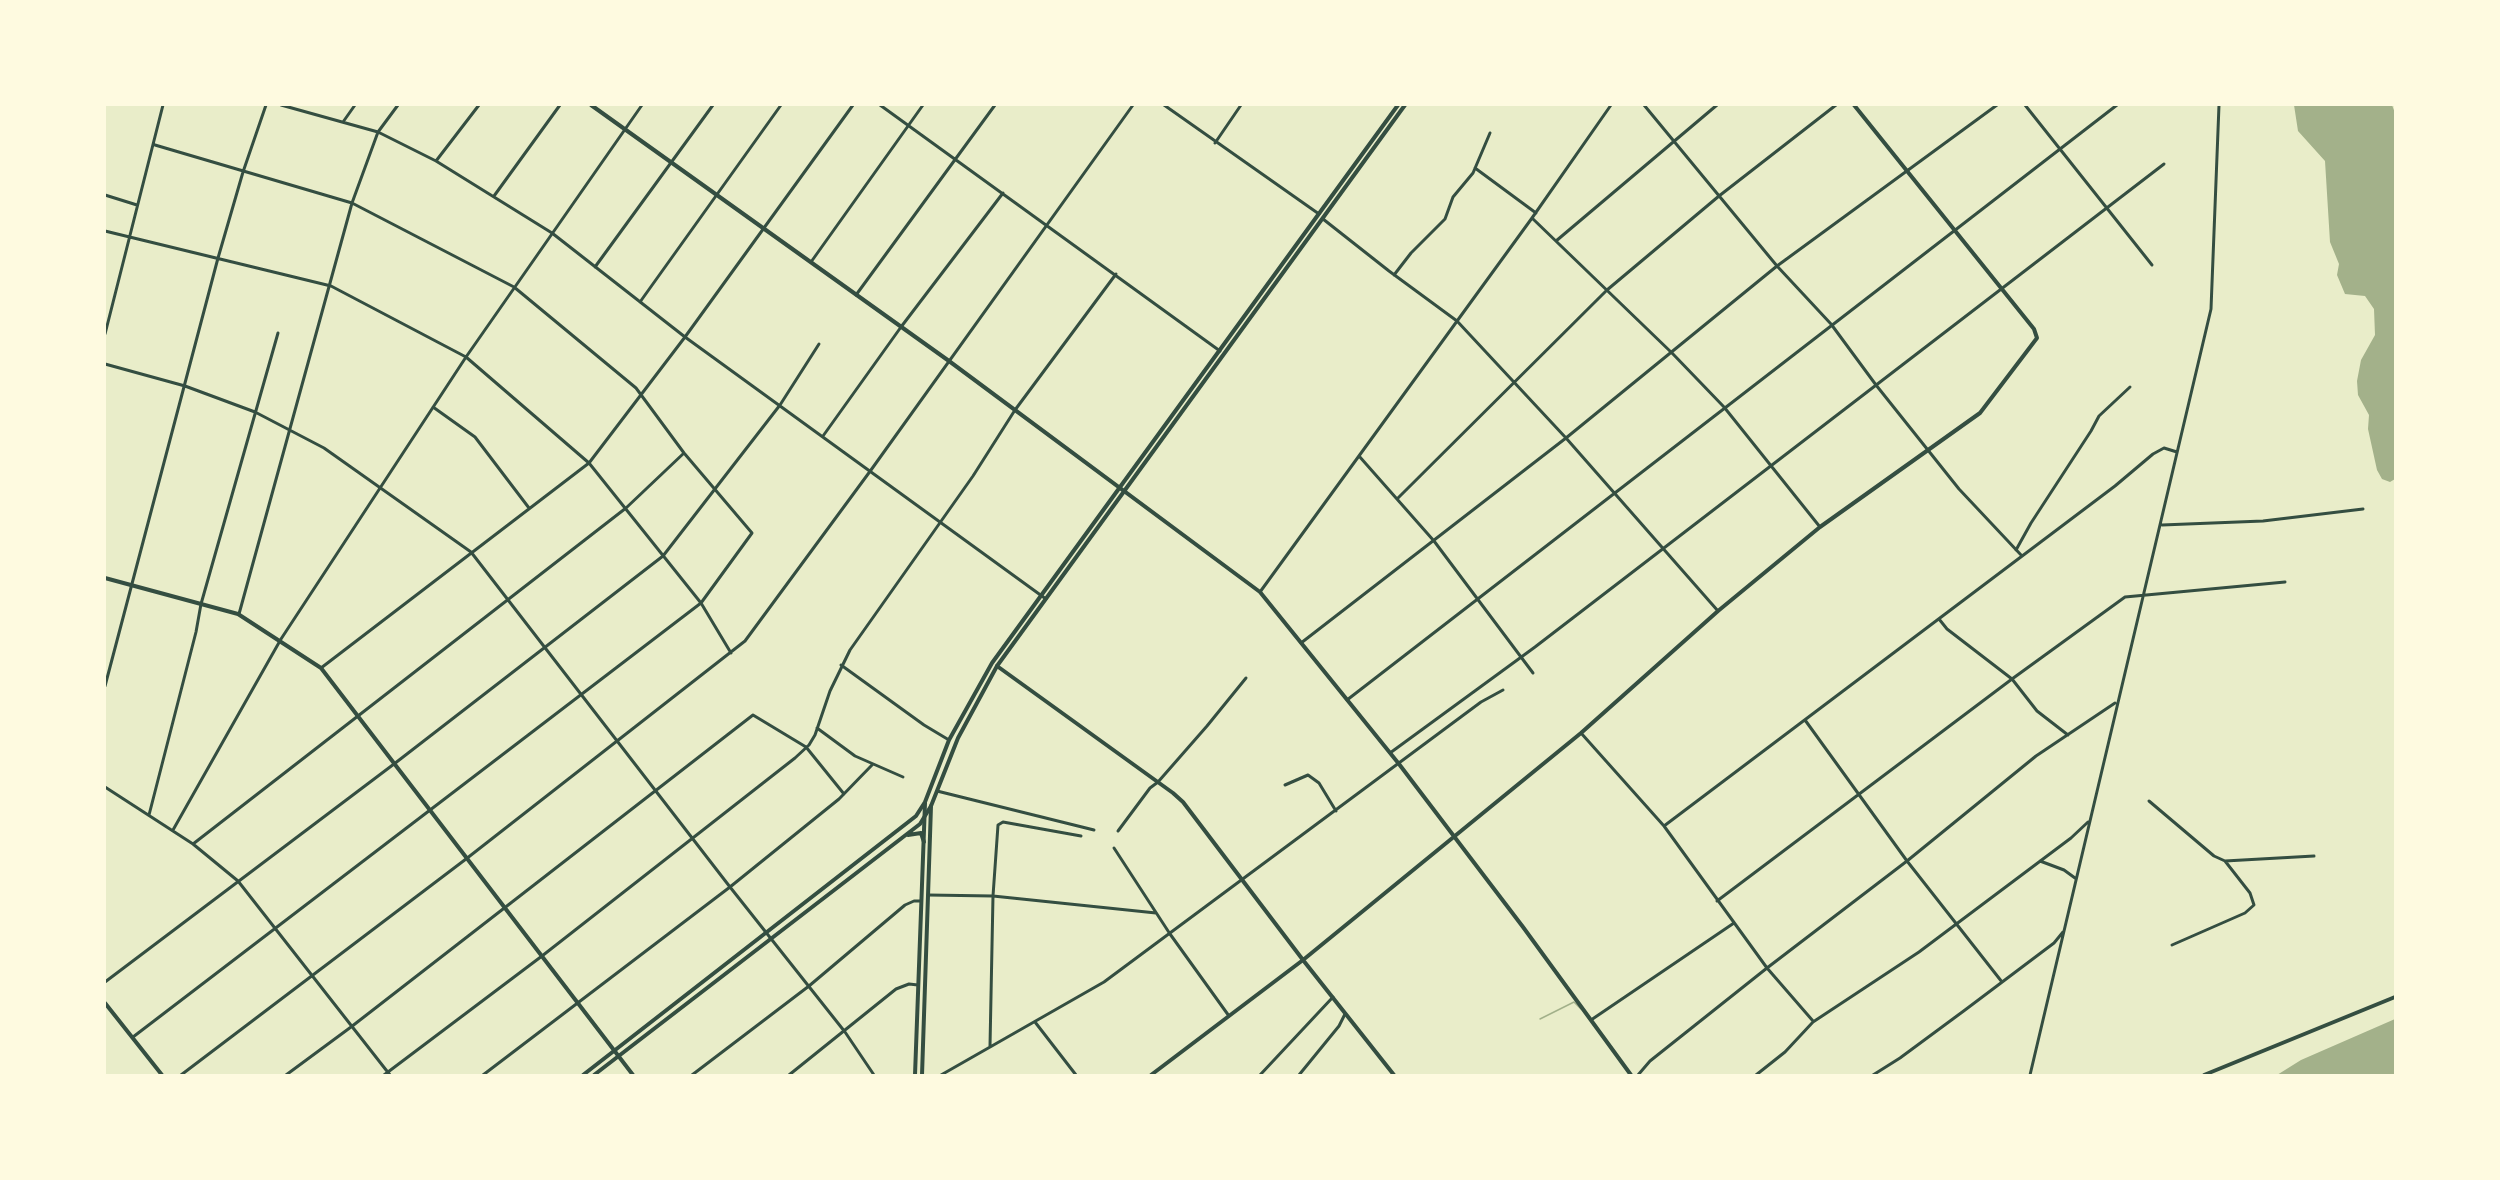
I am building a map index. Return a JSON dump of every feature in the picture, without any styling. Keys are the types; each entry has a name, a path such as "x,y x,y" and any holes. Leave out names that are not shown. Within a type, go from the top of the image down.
{"street":[{"path":"105,334 164,105"},
{"path":"105,686 218,258 243,172 266,105"},
{"path":"281,105 378,132 436,161 552,233 685,337 1043,597"},
{"path":"343,122 355,105"},
{"path":"238,614 352,203 378,132 398,105"},
{"path":"436,161 478,105"},
{"path":"494,196 560,105"},
{"path":"591,105 949,361 1260,592 1399,764 1631,1075"},
{"path":"173,830 280,640 466,357 642,105"},
{"path":"595,267 713,105"},
{"path":"640,302 781,105"},
{"path":"321,668 589,463 685,337 853,105"},
{"path":"880,105 1220,351"},
{"path":"811,262 923,105"},
{"path":"856,295 995,105"},
{"path":"181,1075 466,859 731,653 752,632 1133,105"},
{"path":"1164,105 1313,210 1394,275 1457,321 1566,438 1718,611"},
{"path":"1215,143 1241,105"},
{"path":"583,1075 912,820 925,802 951,738 992,663 1124,491 1398,105"},
{"path":"594,1075 904,836 924,818 958,738 997,666 1043,597 1220,351 1405,105"},
{"path":"1260,592 1533,218 1611,105"},
{"path":"1644,105 1777,266 1831,324 1876,385 1959,489 2022,556"},
{"path":"1556,241 1717,105"},
{"path":"1397,499 1607,290 1719,196 1836,105"},
{"path":"1151,1075 1303,960 1581,733 1718,611 1820,527 1980,413 2037,338 2034,329 1955,228 1854,105"},
{"path":"1301,643 1566,438 1777,266 1996,105"},
{"path":"2025,105 2152,265"},
{"path":"1347,700 2117,105"},
{"path":"2030,1075 2117,702 2162,525 2213,295 2219,105"},
{"path":"1394,275 1411,253 1445,219 1453,197 1475,168 1490,133"},
{"path":"132,1038 701,603 752,533 684,453 636,388 514,287 352,203 155,145"},
{"path":"1390,753 1521,657 2164,164"},
{"path":"1475,168 1536,213"},
{"path":"823,436 901,327 1003,193"},
{"path":"105,195 137,205"},
{"path":"1533,218 1672,353 1724,407 1820,527"},
{"path":"105,231 331,285 466,357 589,463 701,603 731,653"},
{"path":"105,787 194,844 238,880 387,1074 542,956 806,747 817,728 841,665 1015,410 1116,274"},
{"path":"149,815 196,632 201,604 278,333"},
{"path":"105,982 546,648 663,556 780,405 819,344"},
{"path":"105,364 185,386 255,412 324,448 471,552 845,1032 874,1075"},
{"path":"2016,550 2091,431 2098,416 2130,387"},
{"path":"433,407 475,437 529,508"},
{"path":"1664,826 1939,620 2115,486 2153,454 2164,448 2177,452"},
{"path":"194,844 626,508 684,453"},
{"path":"1359,456 1434,541 1533,674"},
{"path":"2162,525 2264,520 2363,509"},
{"path":"105,578 238,614 321,668 633,1075"},
{"path":"1717,901 2125,597 2145,597 2285,582"},
{"path":"1939,620 1947,629 2012,679 2037,711 2068,735"},
{"path":"992,663 1183,802 1394,1075"},
{"path":"841,665 924,725 951,738 958,738"},
{"path":"1118,831 1150,788 1158,783 1246,678"},
{"path":"941,1075 1104,982 1481,702 1503,690"},
{"path":"1638,1075 1650,1061 1907,861 2036,756 2117,702"},
{"path":"286,1075 753,715 806,747 844,794"},
{"path":"1805,720 1907,861 2002,982"},
{"path":"817,728 855,756 903,777"},
{"path":"1581,733 1664,826 1767,968 1813,1022"},
{"path":"483,1075 730,887 844,794 872,765"},
{"path":"1285,785 1308,775 1318,783 1336,811"},
{"path":"936,790 1094,830"},
{"path":"2149,801 2214,856 2225,861 2250,892 2254,905 2245,913 2172,945"},
{"path":"915,1075 925,802"},
{"path":"922,1075 931,806"},
{"path":"1756,1075 1785,1052 1813,1022 1886,975 1957,924 2089,821"},
{"path":"990,1046 993,896 998,826 1000,823 1081,836"},
{"path":"904,836 918,832 924,842"},
{"path":"1114,848 1170,934 1229,1016"},
{"path":"2225,861 2314,856"},
{"path":"2040,861 2064,870 2075,878"},
{"path":"928,894 993,896 1156,913"},
{"path":"693,1075 809,986 905,906 914,901 922,901"},
{"path":"1591,1020 1734,923"},
{"path":"1873,1075 1900,1058 2054,943 2064,930"},
{"path":"789,1075 896,989 909,984 919,985"},
{"path":"1260,1075 1333,997"},
{"path":"2204,1075 2395,997"},
{"path":"105,1003 162,1075"},
{"path":"1299,1075 1339,1026 1346,1012"},
{"path":"1035,1022 1076,1075"}],"shaded area":[{"path":"2294,105 2392,105 2395,113 2395,479 2390,482 2382,479 2377,470 2368,429 2369,415 2358,395 2357,381 2361,360 2375,335 2374,309 2365,296 2345,294 2337,275 2339,264 2330,242 2325,161 2298,131"},
{"path":"2395,1019 2395,1075 2277,1075 2301,1060"}],"waterway":[{"path":"1540,1019 1574,1002 1581,1009"}]}
